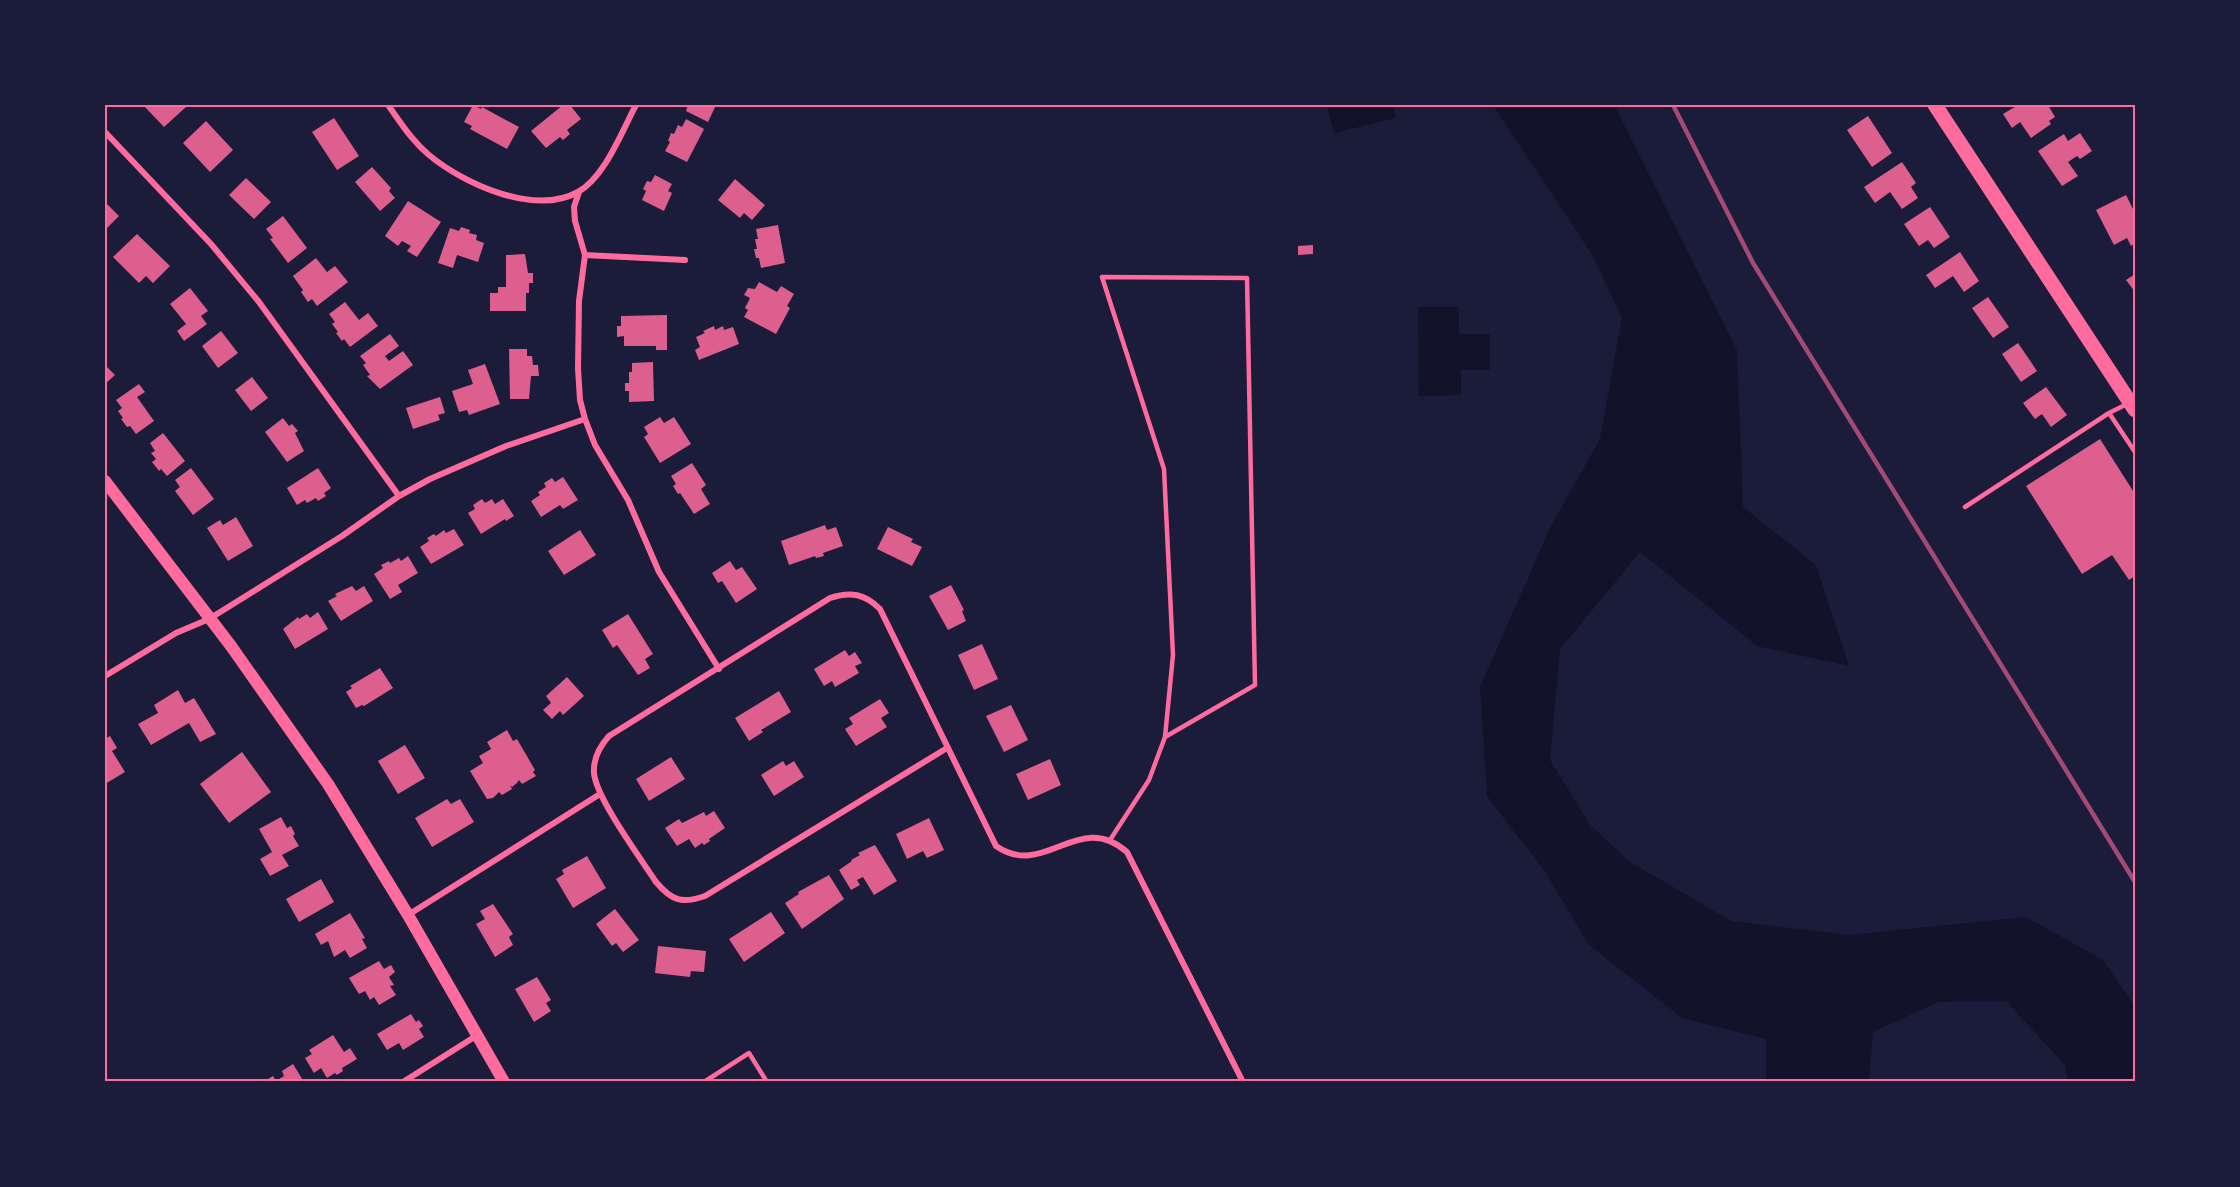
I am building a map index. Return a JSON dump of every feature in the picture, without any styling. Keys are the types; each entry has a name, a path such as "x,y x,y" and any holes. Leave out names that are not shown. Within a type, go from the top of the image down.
{"main road":[{"path":"1935,105 2133,407"},
{"path":"105,481 297,738 328,784 408,915 504,1082"}],"street":[{"path":"388,105 409,134 429,154 476,184 529,200 555,201 579,192"},
{"path":"636,105 600,170 579,192 574,207 575,221 585,255 579,301 580,400 595,445 628,500 658,572 719,669"},
{"path":"105,132 211,244 259,302 399,496"},
{"path":"585,255 685,260"},
{"path":"105,676 176,633 209,619 342,536 399,496 463,464 506,446 585,419"},
{"path":"948,748 705,896 691,901 678,900 666,894 656,882 600,794 594,774 595,760 600,746 609,736 830,598 843,594 857,594 871,600 880,609 996,846 1004,851 1025,856 1036,855 1089,837 1102,837 1127,852 1243,1082"},
{"path":"408,915 600,794"},
{"path":"403,1082 476,1036"}],"lane":[{"path":"1110,840 1149,780 1165,736 1173,655 1164,469 1102,278 1247,278 1255,685 1165,736"},
{"path":"1965,507 2109,413 2133,407"},
{"path":"2109,413 2135,452"},
{"path":"704,1082 749,1053 767,1082"}],"shaded area":[{"path":"1327,105 1393,105 1396,118 1334,133"},
{"path":"1493,105 1614,105 1737,350 1743,507 1816,565 1849,666 1757,646 1640,552 1560,649 1550,760 1590,825 1630,862 1731,921 1849,935 2026,917 2103,960 2135,1007 2135,1082 2068,1082 2065,1065 2006,1001 1938,1002 1873,1032 1869,1082 1766,1082 1766,1039 1682,1018 1589,945 1546,873 1487,796 1480,687 1551,526 1600,439 1622,317 1591,253"},
{"path":"1418,307 1459,307 1459,334 1490,334 1490,370 1461,370 1461,395 1419,396"}],"building":[{"path":"143,105 185,105 186,107 164,127"},
{"path":"473,105 481,109 482,107 519,127 507,149 470,129 472,126 464,122"},
{"path":"563,105 570,105 581,119 567,130 570,134 563,140 560,137 546,148 531,131"},
{"path":"688,105 716,105 708,122 686,111"},
{"path":"2018,105 2048,105 2055,117 2049,121 2051,124 2031,138 2020,122 2012,128 2003,114"},
{"path":"1868,116 1892,153 1872,167 1847,130"},
{"path":"334,118 359,156 337,170 312,132"},
{"path":"686,119 704,129 687,162 665,151 670,142 668,141 671,133 674,134 678,125 682,127"},
{"path":"206,121 233,150 210,172 183,143"},
{"path":"2080,133 2092,151 2080,159 2077,156 2068,162 2078,176 2062,186 2038,151 2064,134 2068,141"},
{"path":"1902,162 1916,183 1911,187 1918,198 1902,209 1890,192 1875,203 1864,187"},
{"path":"372,167 391,188 389,191 395,198 380,211 355,182"},
{"path":"655,175 672,184 668,191 672,193 664,211 642,200 646,191 643,189 647,181 651,182"},
{"path":"246,178 271,202 254,219 229,195"},
{"path":"735,179 765,205 752,220 744,213 740,218 718,200"},
{"path":"2126,195 2135,213 2135,243 2131,246 2127,238 2114,245 2096,210"},
{"path":"408,201 441,222 417,257 407,251 411,246 402,241 398,246 385,236"},
{"path":"105,202 119,216 105,230"},
{"path":"1930,207 1950,237 1934,248 1928,240 1919,246 1904,224"},
{"path":"283,216 307,248 288,263 270,239 273,238 266,229"},
{"path":"778,225 785,263 761,268 754,249 757,249 755,239 758,239 756,229"},
{"path":"461,227 470,230 469,233 477,235 476,240 484,243 478,262 457,255 453,268 438,263 450,228 459,231"},
{"path":"137,234 170,266 153,283 146,276 139,283 113,257"},
{"path":"1313,245 1313,254 1298,255 1298,246"},
{"path":"1960,252 1979,281 1964,292 1953,276 1935,288 1926,275"},
{"path":"525,254 528,273 533,273 533,283 529,283 529,293 526,293 526,311 490,311 490,293 498,293 498,287 506,287 506,255"},
{"path":"316,258 327,272 335,266 348,282 317,306 312,299 308,302 293,276"},
{"path":"2135,274 2135,292 2126,280"},
{"path":"759,282 777,292 781,286 794,294 787,306 790,308 776,334 744,317 750,298 744,295 748,288 755,289"},
{"path":"190,288 208,311 201,316 207,324 184,341 177,331 186,324 170,304"},
{"path":"1988,297 2009,327 1993,338 1972,308"},
{"path":"345,302 359,320 368,313 378,326 350,347 336,333 338,332 332,324 335,322 329,314"},
{"path":"667,315 667,350 656,350 656,346 624,346 624,336 617,337 617,326 621,326 621,316"},
{"path":"714,326 715,330 723,326 724,330 733,327 739,344 699,360 695,350 700,347 696,337"},
{"path":"221,331 238,353 218,368 202,346"},
{"path":"390,334 399,346 385,356 389,361 403,351 413,365 380,389 367,376 370,375 363,365 366,363 360,356"},
{"path":"2018,343 2037,371 2021,382 2002,354"},
{"path":"509,349 527,349 527,356 532,356 533,365 538,365 539,376 531,376 529,399 510,399"},
{"path":"653,362 654,401 629,402 629,391 625,391 625,383 629,383 632,363"},
{"path":"485,364 500,404 469,415 467,410 459,412 452,391 473,384 468,370"},
{"path":"105,365 115,375 105,384"},
{"path":"252,377 268,398 251,411 235,390"},
{"path":"139,384 145,392 137,397 154,421 136,434 121,419 123,418 118,411 122,408 116,400"},
{"path":"2046,387 2067,415 2051,427 2042,414 2035,419 2023,403"},
{"path":"440,397 445,413 438,415 440,420 413,429 406,408"},
{"path":"660,417 664,423 674,417 691,444 660,463 644,437 648,434 644,427"},
{"path":"283,418 289,426 292,424 298,431 295,433 304,451 287,462 265,432"},
{"path":"163,433 185,461 167,476 161,469 159,471 152,462 156,459 151,453 155,451 150,443"},
{"path":"2100,439 2135,494 2135,576 2129,580 2112,555 2082,574 2026,486"},
{"path":"692,463 706,485 701,489 710,504 694,514 673,486 676,484 671,476"},
{"path":"191,468 214,499 193,515 175,491 180,487 175,480"},
{"path":"318,468 331,488 324,493 326,496 318,501 316,498 307,503 305,500 297,505 287,488"},
{"path":"563,477 578,500 563,509 560,505 541,517 531,501 540,495 538,492 546,487 544,483 552,478 555,482"},
{"path":"482,499 485,503 492,499 495,504 503,499 514,516 481,534 468,513 475,509 473,505"},
{"path":"236,517 253,546 228,561 207,528 220,520 223,525"},
{"path":"825,525 827,530 836,527 843,546 823,553 824,556 816,558 815,556 789,565 781,541"},
{"path":"888,527 913,539 911,542 922,547 912,566 877,549"},
{"path":"454,529 464,545 431,564 420,547 429,541 427,538 434,534 436,536 444,530 446,533"},
{"path":"580,530 596,555 564,575 548,551"},
{"path":"408,556 418,573 398,585 402,592 390,599 374,574 383,568 381,565 399,558 401,561"},
{"path":"730,561 736,570 742,567 757,589 736,603 722,581 718,583 712,573"},
{"path":"951,585 964,610 962,611 966,621 948,630 929,596"},
{"path":"352,586 356,591 364,586 373,601 341,621 328,601 337,596 335,594"},
{"path":"318,612 328,629 295,649 283,629 298,617 299,619 307,614 310,618"},
{"path":"628,614 653,654 645,659 650,668 638,675 617,645 613,648 602,630"},
{"path":"982,644 998,679 974,690 958,655"},
{"path":"845,650 849,656 855,652 862,663 855,666 859,673 835,687 832,681 824,686 814,669"},
{"path":"380,668 393,688 364,706 356,708 346,692 352,688 350,686"},
{"path":"567,677 584,696 563,715 560,711 552,719 543,710 551,703 546,696"},
{"path":"178,690 185,703 194,698 216,734 200,742 189,723 151,745 138,724 158,713 154,705"},
{"path":"779,691 791,712 761,730 763,732 749,741 735,718"},
{"path":"880,699 889,713 881,718 887,727 856,746 845,729 853,724 849,718"},
{"path":"1011,705 1028,740 1004,752 986,716"},
{"path":"507,730 513,741 517,739 535,770 533,772 536,776 522,784 519,780 512,787 510,785 512,789 502,795 499,792 493,798 487,799 470,771 483,763 479,756 491,749 487,742"},
{"path":"110,736 117,748 112,751 125,772 105,784 105,739"},
{"path":"405,745 425,778 398,794 378,761"},
{"path":"242,752 271,792 229,823 200,784"},
{"path":"671,757 685,779 649,801 636,779"},
{"path":"1050,759 1061,785 1028,800 1016,774"},
{"path":"783,761 786,766 794,761 804,777 774,796 761,775"},
{"path":"447,799 451,804 460,799 474,822 432,847 415,818"},
{"path":"714,811 725,828 704,845 702,843 695,848 689,839 677,846 665,828 679,819 682,823 704,812 706,816"},
{"path":"281,817 287,828 291,826 295,834 293,836 299,846 282,855 289,866 270,876 260,859 272,852 259,829"},
{"path":"929,818 944,850 927,858 923,851 907,859 896,834"},
{"path":"875,845 897,881 874,895 863,877 857,880 860,885 851,890 839,870 860,855 858,853"},
{"path":"587,856 606,888 573,908 556,879 564,874 562,870"},
{"path":"829,875 844,899 802,929 785,903 799,894 798,892"},
{"path":"321,879 334,902 299,922 286,899"},
{"path":"493,904 513,934 509,937 513,945 495,957 476,924 485,919 480,911"},
{"path":"615,909 639,940 623,952 616,943 612,946 596,924"},
{"path":"771,912 785,933 744,962 729,939"},
{"path":"350,913 365,938 362,939 367,948 350,958 345,950 334,957 328,941 321,945 315,934"},
{"path":"658,946 706,951 704,972 691,971 690,977 655,973"},
{"path":"379,961 384,969 391,965 395,972 389,977 394,985 390,986 396,995 379,1005 374,997 370,1000 365,991 359,994 349,978"},
{"path":"537,977 551,1000 546,1003 551,1011 534,1022 515,989"},
{"path":"411,1014 416,1022 419,1020 423,1026 419,1029 424,1037 403,1050 399,1043 387,1050 377,1034"},
{"path":"333,1035 344,1052 350,1048 357,1059 342,1068 343,1071 337,1075 335,1073 327,1078 321,1068 314,1073 305,1058 312,1054 309,1050"},
{"path":"293,1064 304,1082 263,1082 273,1076 276,1081 284,1076 282,1071"}],"railway":[{"path":"1673,105 1753,263 2135,882"}]}
